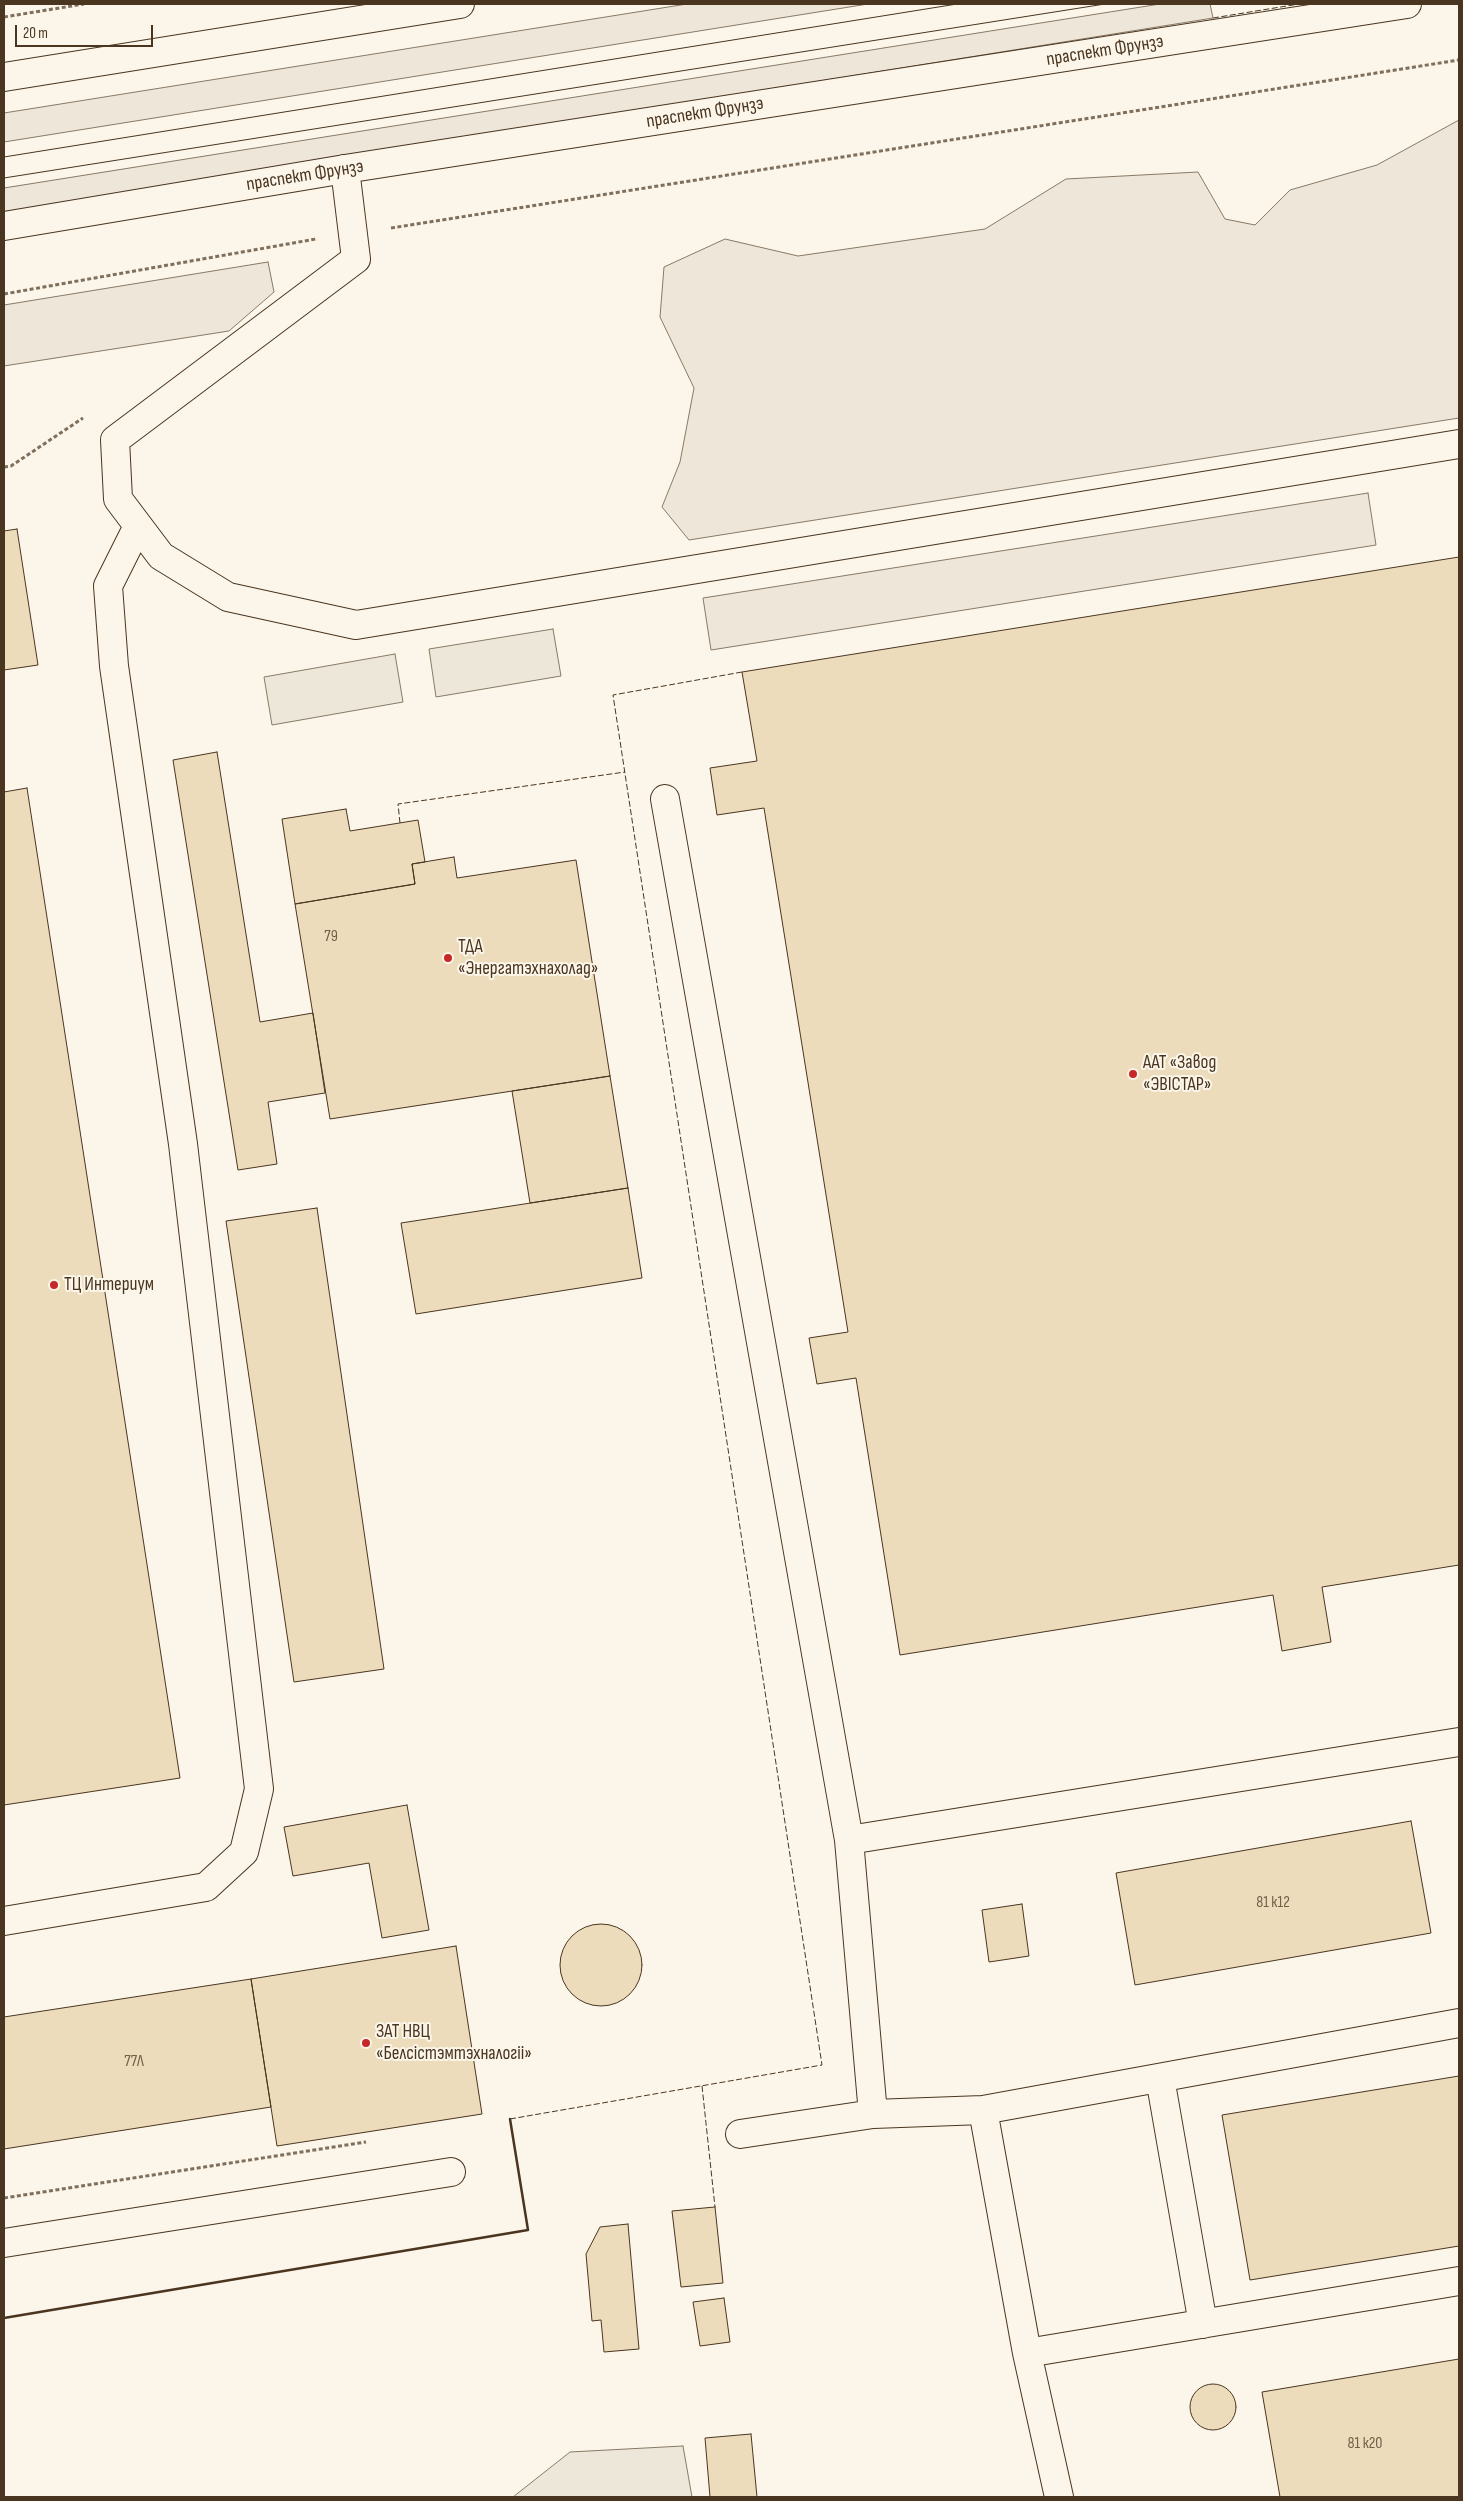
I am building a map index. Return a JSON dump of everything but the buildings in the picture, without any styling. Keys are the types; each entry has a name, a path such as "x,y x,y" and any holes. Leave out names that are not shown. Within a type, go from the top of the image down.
{"main road":[{"path":"4,77 457,4"},
{"name":"праспект Фрунзэ","path":"4,226 345,170 1407,4"},
{"path":"345,170 356,259 115,440 118,499 162,556 228,597 356,625 1459,444"},
{"path":"4,1921 206,1887 244,1852 259,1789 183,1144 114,666 108,586 138,526"},
{"path":"665,799 849,1840 873,2114"},
{"path":"849,1840 1459,1742"},
{"path":"740,2134 873,2114 983,2110 1459,2023"},
{"path":"1160,2078 1202,2324"},
{"path":"983,2110 1027,2353 1059,2497"},
{"path":"4,2243 450,2172"},
{"path":"1027,2353 1459,2281"}],"path":[{"path":"4,17 84,4"},
{"path":"4,294 353,234 1459,60"},
{"path":"4,2198 366,2142"}],"shaded area":[{"path":"687,4 868,4 4,142 4,113"},
{"path":"1160,4 1210,4 1213,18 4,212 4,188"},
{"path":"1459,120 1459,418 689,540 662,507 680,462 694,388 660,317 664,267 725,239 798,256 985,229 1066,179 1198,172 1225,219 1255,225 1290,190 1377,165"},
{"path":"268,262 274,292 229,331 4,366 4,305"},
{"path":"1368,493 1376,545 711,650 703,598"},
{"path":"553,629 561,676 436,697 429,649"},
{"path":"395,654 403,702 272,725 264,677"},
{"path":"683,2446 692,2497 513,2497 570,2452"}],"tram line":[{"path":"4,157 957,4"},
{"path":"4,178 1105,4"}],"fence":[{"path":"1213,18 1299,4"},
{"path":"510,2119 822,2065 613,695 742,672"},
{"path":"400,823 398,804 625,772"},
{"path":"702,2086 715,2207"}],"wall":[{"path":"4,2318 528,2230 510,2119"}],"place":[{"name":"ТДА «Энергатэхнахолад»","path":"448,958"},
{"name":"ААТ «Завод «ЭВІСТАР»","path":"1133,1074"},
{"name":"ТЦ Интериум","path":"54,1285"},
{"name":"ЗАТ НВЦ «Белсістэмтэхналогіі»","path":"366,2043"}]}
